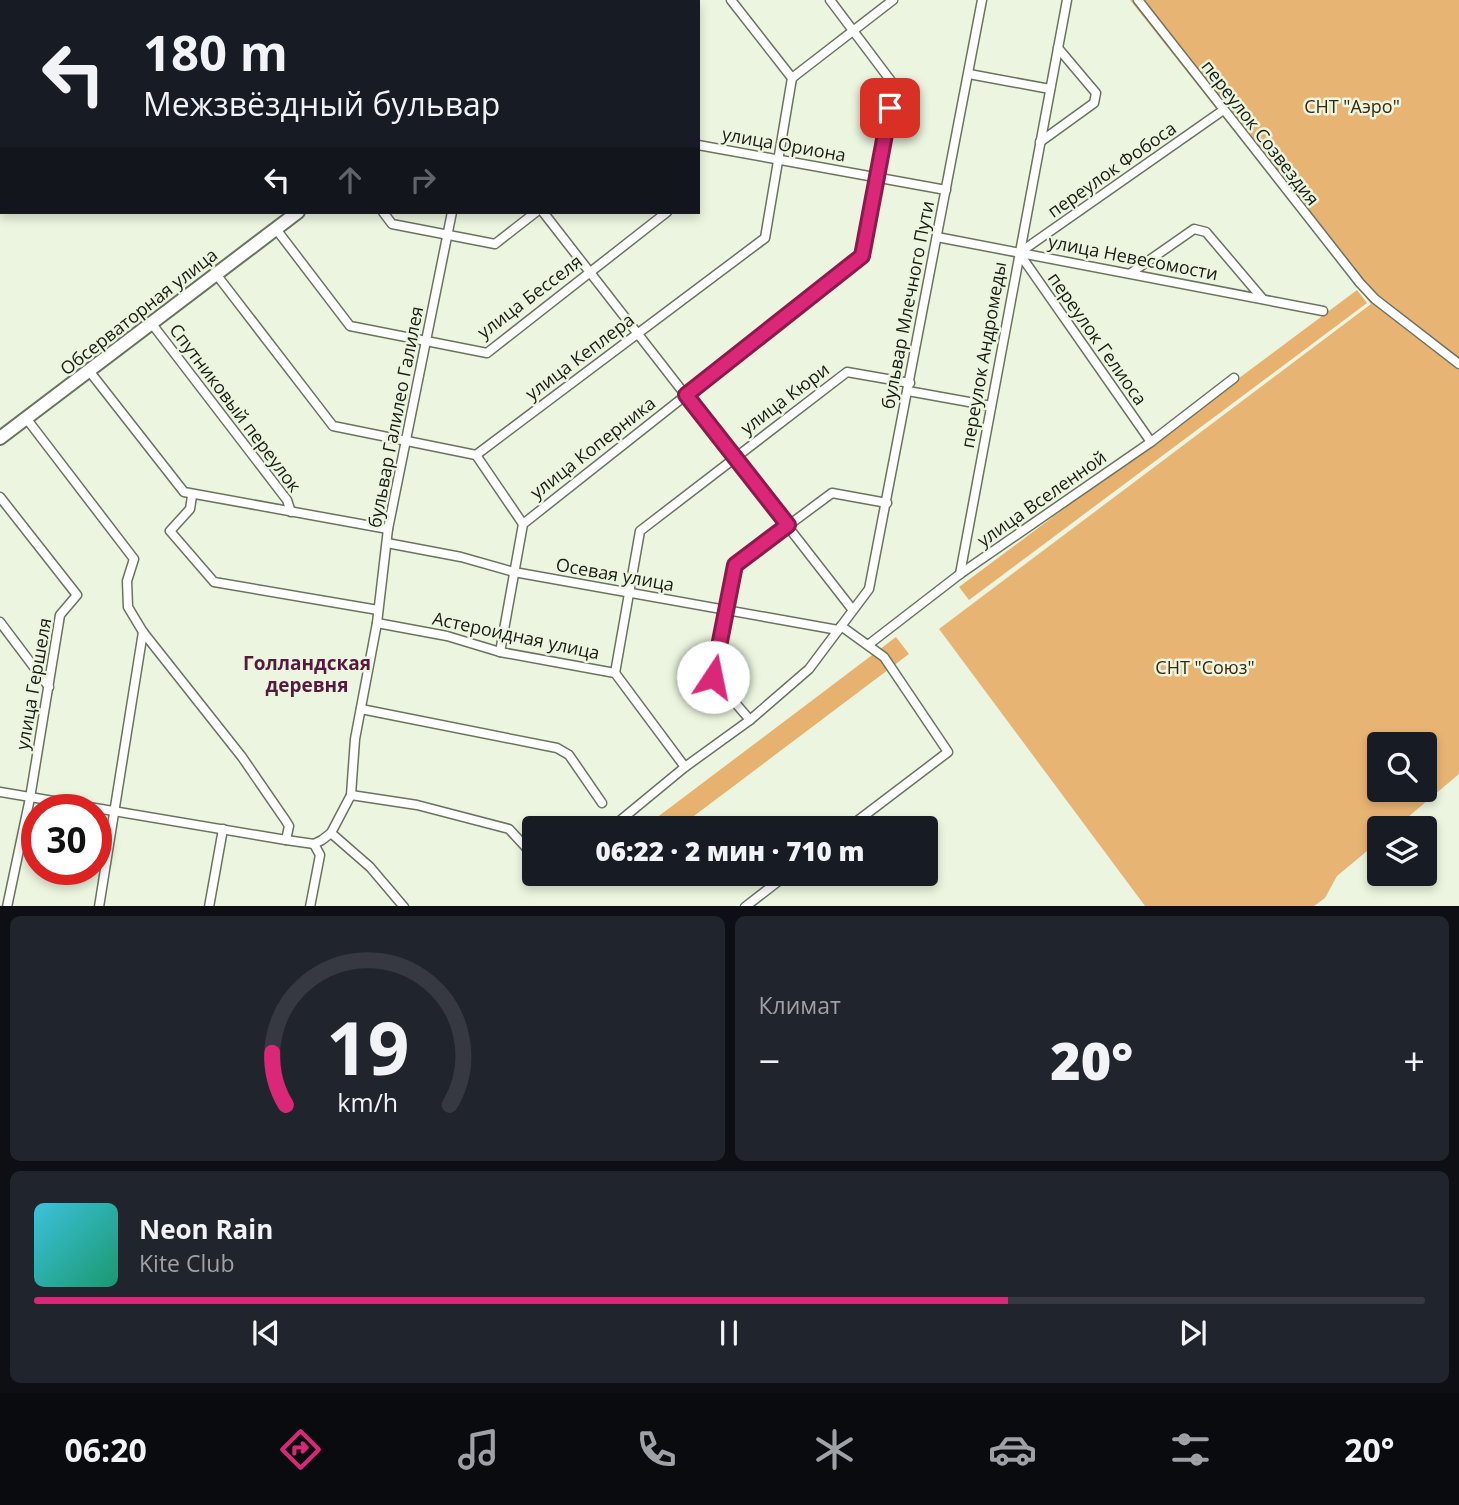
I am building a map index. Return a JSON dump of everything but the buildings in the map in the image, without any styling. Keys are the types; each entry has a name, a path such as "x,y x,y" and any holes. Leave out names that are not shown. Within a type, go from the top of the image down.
{"main road":[{"name":"Обсерваторная улица","path":"0,438 295,214"}],"street":[{"path":"732,0 792,78 893,0"},
{"name":"улица Коперника","path":"500,652 523,524 862,256 894,85 831,0"},
{"name":"бульвар Млечного Пути","path":"852,609 869,589 982,0"},
{"name":"переулок Андромеды","path":"960,574 1067,0"},
{"name":"переулок Созвездия","path":"1138,0 1222,111 1360,283 1376,299 1459,364"},
{"path":"1040,142 1094,103 1096,93 1058,48"},
{"path":"969,74 1050,89"},
{"name":"улица Кеплера","path":"476,455 765,238 792,78"},
{"name":"переулок Фобоса","path":"1019,253 1222,111"},
{"name":"улица Ориона","path":"700,145 946,190"},
{"path":"384,214 392,224 495,244 533,214"},
{"name":"бульвар Галилео Галилея","path":"331,833 351,795 360,709 377,623 388,528 404,443 428,341 452,214"},
{"path":"545,214 852,609 808,669 750,720 685,767 626,816"},
{"name":"улица Бесселя","path":"276,229 350,326 488,353 664,214"},
{"path":"1130,274 1194,229 1206,232 1262,298"},
{"name":"улица Невесомости","path":"937,237 1323,311"},
{"name":"переулок Гелиоса","path":"1019,253 1151,442"},
{"path":"216,274 333,426 404,443 476,455 523,524"},
{"name":"Спутниковый переулок","path":"152,324 287,500 291,512"},
{"path":"90,372 184,492 192,496 388,528"},
{"name":"улица Кюри","path":"615,673 640,531 846,372 991,406"},
{"name":"улица Вселенной","path":"868,645 960,574 1151,442 1234,379"},
{"path":"26,418 134,559 127,581 128,607 143,632 242,757 286,821 289,826 286,841"},
{"path":"750,720 713,677 735,565 832,493 887,503"},
{"path":"192,496 190,509 170,531 214,582 378,610"},
{"name":"улица Гершеля","path":"0,497 77,595 60,615 31,794"},
{"name":"Осевая улица","path":"387,543 461,557 514,572 726,611 840,628"},
{"path":"0,622 49,687"},
{"name":"Астероидная улица","path":"377,623 447,636 500,652 615,673 685,767"},
{"path":"840,628 884,657 948,752 864,816"},
{"path":"99,906 143,632"},
{"path":"360,709 556,748 569,755 602,803"},
{"path":"0,792 21,796"},
{"path":"351,795 417,805 509,829 522,843"},
{"path":"114,813 314,844 331,833 370,867 404,906"},
{"path":"209,906 223,829"},
{"name":"улица Гершеля","path":"7,906 21,840"},
{"path":"310,906 320,855 314,844"},
{"path":"745,906 772,886"}],"green space":[{"name":"СНТ \"Союз\"","path":"1130,0 1459,0 1459,774 1437,793 1437,732 1367,732 1367,802 1426,802 1409,816 1367,816 1367,851 1337,876 1325,898 1314,906 1145,906 939,629 1371,304"}],"shaded area":[{"path":"1357,290 1367,303 969,600 959,587"},
{"path":"896,637 909,654 694,816 659,816"}],"district":[{"name":"Голландская деревня","path":"307,674"}],"route":[{"path":"713,677 735,565 788,525 686,395 862,256 890,108"}],"park label":[{"name":"СНТ \"Аэро\"","path":"1352,107"}]}
